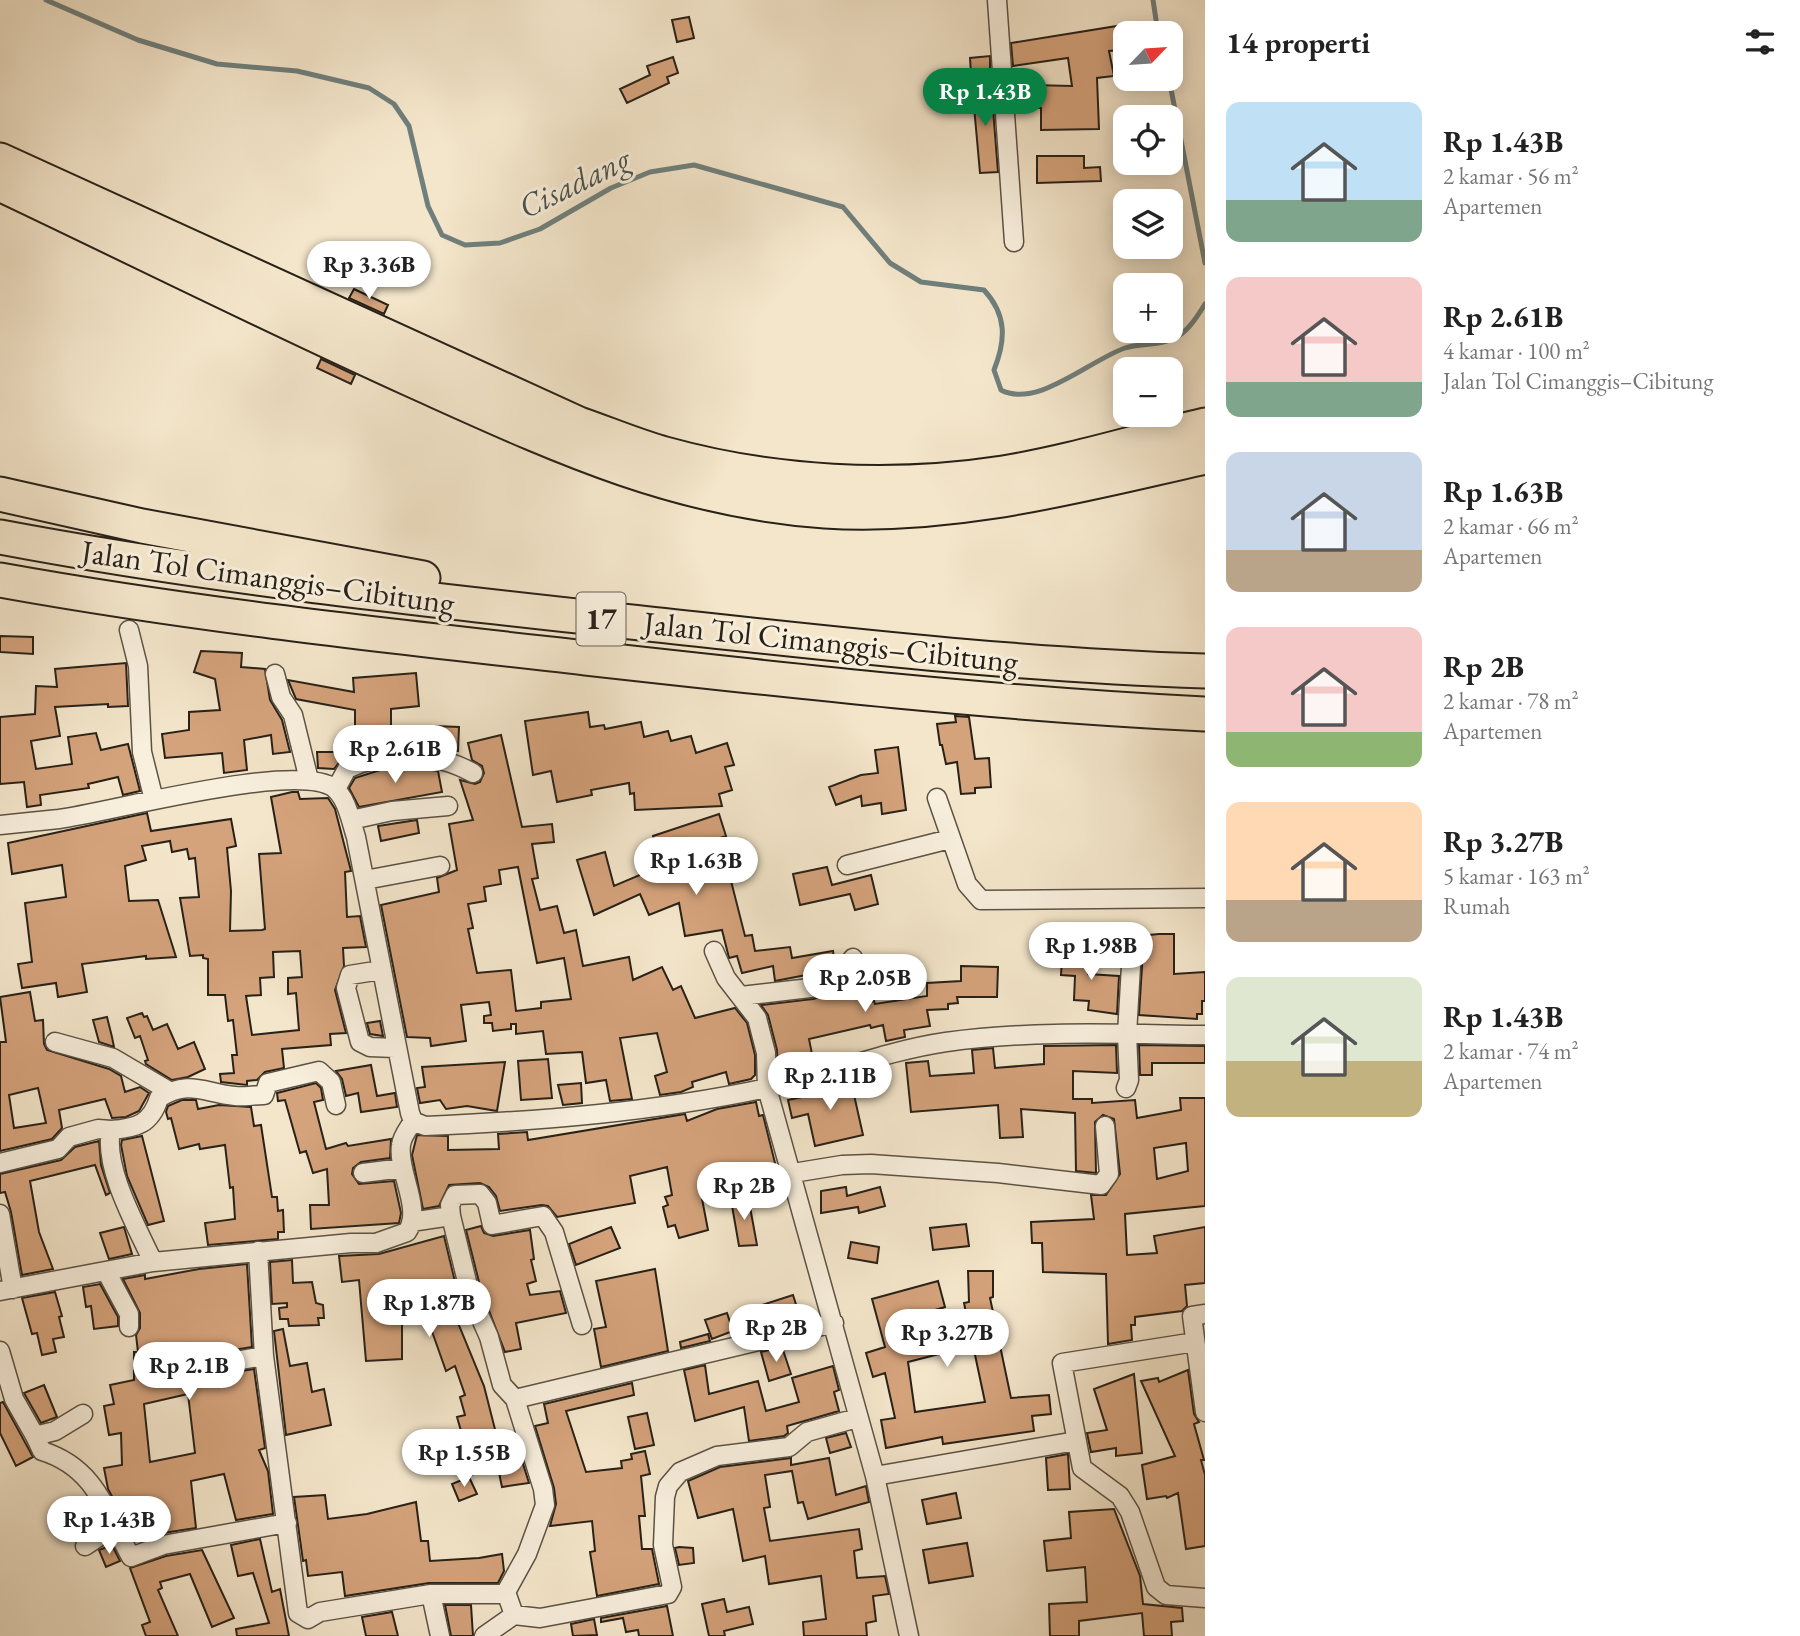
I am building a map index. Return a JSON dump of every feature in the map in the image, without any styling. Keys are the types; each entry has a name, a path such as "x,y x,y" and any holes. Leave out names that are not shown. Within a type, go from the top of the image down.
{"highway":[{"path":"0,160 579,424 664,454 738,471 828,481 917,481 1003,473 1205,425"},
{"path":"0,184 341,348 562,447 651,480 731,498 826,511 914,510 1011,501 1205,457"},
{"path":"0,494 142,526 351,566 793,640"},
{"name":"Jalan Tol Cimanggis–Cibitung","path":"0,537 130,561 340,590 978,660 1205,671"},
{"name":"Jalan Tol Cimanggis–Cibitung","path":"0,580 129,603 336,631 977,700 1205,714"}],"street":[{"path":"997,0 1014,242"},
{"path":"129,630 138,666 142,752 154,800"},
{"path":"275,674 281,697 293,715 309,780"},
{"path":"336,789 347,769 401,756 428,757 459,765 473,773"},
{"path":"0,825 60,819 239,785 309,780 336,789 351,820 366,880 395,1048 413,1121 402,1140 411,1222 407,1232 376,1243 153,1262 107,1273 6,1290 0,1214"},
{"path":"937,798 967,884 981,900 1205,898"},
{"path":"351,820 392,811 448,806"},
{"path":"847,865 950,839"},
{"path":"366,880 440,866"},
{"path":"1126,1088 1129,1080 1126,1034 1132,949"},
{"path":"714,951 726,978 752,1009 762,1033 766,1053 767,1088 793,1173 875,1476 909,1636"},
{"path":"741,996 810,988 839,980 853,958"},
{"path":"381,970 350,975 346,988 360,1042 368,1047 395,1048"},
{"path":"413,1121 425,1126 539,1121 767,1088 946,1042 1126,1034 1205,1035"},
{"path":"55,1042 113,1058 169,1091"},
{"path":"0,1163 58,1149 69,1137 98,1129 138,1128 154,1114 159,1098 169,1091 196,1087 236,1097 264,1095 268,1083 318,1071 331,1082 336,1105"},
{"path":"793,1173 842,1165 871,1164 998,1173 1101,1185 1109,1174 1105,1126"},
{"path":"111,1130 108,1145 114,1169 153,1262"},
{"path":"363,1173 403,1168"},
{"path":"514,1615 506,1592 527,1555 545,1505 528,1437 515,1399 502,1385 489,1337 470,1294 451,1216 450,1205 455,1195 480,1194 487,1203 492,1225 543,1216 554,1232 582,1325"},
{"path":"411,1222 451,1216"},
{"path":"258,1251 264,1356 296,1609 302,1617 308,1619 320,1612 431,1594 506,1592"},
{"path":"107,1273 129,1314 129,1327"},
{"path":"1205,1314 1192,1316 1205,1412"},
{"path":"515,1399 834,1323"},
{"path":"1195,1342 1062,1363 1082,1468 1121,1496 1156,1587 1166,1595 1205,1598"},
{"path":"0,1351 14,1399 43,1451 61,1457 87,1476 120,1532 131,1557 163,1545 287,1523"},
{"path":"173,1372 264,1356"},
{"path":"35,1436 55,1431 83,1414"},
{"path":"484,1636 514,1615 540,1618 668,1594 672,1587 663,1545 665,1497 668,1486 680,1472 717,1456 789,1447 807,1432 858,1418"},
{"path":"875,1476 1076,1441"},
{"path":"85,1546 100,1536 120,1532"},
{"path":"431,1594 440,1636"}],"building":[{"path":"689,17 694,38 677,42 672,20"},
{"path":"1113,27 1113,51 1109,51 1113,76 1097,78 1099,129 1041,130 1041,108 1031,108 1032,85 1072,86 1068,58 1013,66 1011,43"},
{"path":"990,56 990,70 971,73 970,58"},
{"path":"673,57 678,73 667,77 669,83 627,103 620,89 650,75 647,66"},
{"path":"972,84 991,84 998,172 980,173"},
{"path":"1037,156 1084,156 1084,168 1100,167 1101,181 1037,183"},
{"path":"354,289 388,305 384,314 349,298"},
{"path":"321,359 355,375 351,384 317,368"},
{"path":"0,636 33,637 33,654 0,652"},
{"path":"201,651 242,653 241,667 265,669 270,700 282,720 290,752 273,754 271,735 244,740 247,770 224,773 222,753 165,758 162,734 189,730 189,712 220,710 215,679 194,672"},
{"path":"126,663 128,706 108,707 108,704 55,707 60,736 31,741 36,769 72,764 68,737 96,733 101,750 128,744 140,791 123,795 118,777 88,784 89,788 40,795 41,805 27,807 24,782 0,784 0,717 35,714 36,686 57,687 55,669"},
{"path":"416,673 419,706 391,709 391,745 357,752 342,759 334,769 318,768 317,752 355,752 355,710 296,699 288,680 354,692 353,678"},
{"path":"588,712 590,727 604,725 605,729 641,722 644,737 668,731 671,741 691,736 696,753 727,743 734,765 725,767 732,790 719,794 722,806 635,810 634,793 630,794 629,783 591,790 592,795 557,802 551,771 533,775 525,721"},
{"path":"955,716 969,717 975,759 989,758 991,787 975,788 975,793 961,794 957,762 946,764 937,724 956,722"},
{"path":"434,726 459,727 458,751 434,747"},
{"path":"501,735 522,827 552,824 554,842 532,844 538,878 532,879 540,910 557,906 564,933 576,930 583,966 629,957 633,980 662,967 673,990 681,986 695,1018 735,1008 747,1023 755,1055 755,1075 751,1079 729,1084 726,1072 692,1082 693,1087 681,1092 660,1095 655,1076 667,1072 657,1033 620,1038 632,1099 610,1101 606,1080 586,1083 582,1052 546,1054 543,1031 516,1034 516,1024 511,1024 511,1029 493,1031 492,1023 484,1023 484,1016 491,1015 489,1002 461,1005 466,1041 431,1046 430,1038 407,1037 381,905 439,892 437,878 457,870 449,824 473,820 460,780 475,784 480,782 484,773 482,766 472,760 468,743","holes":["518,867 537,963 564,958 571,999 541,1002 541,1008 516,1011 511,970 477,973 468,929 473,928 468,904 486,901 484,887 501,884 499,870"]},
{"path":"898,747 906,810 882,814 881,803 862,806 861,796 836,805 829,787 861,775 878,773 875,750"},
{"path":"410,767 438,771 442,792 359,807 349,788 355,778 380,770"},
{"path":"298,792 300,799 328,798 335,809 351,871 345,872 347,917 360,916 366,947 343,948 344,966 335,990 346,1033 330,1034 331,1045 282,1049 284,1068 265,1072 257,1080 247,1081 247,1085 221,1082 220,1074 234,1073 232,1055 237,1055 233,1020 228,1021 225,995 208,995 208,959 203,958 203,955 190,956 180,898 199,897 195,858 189,859 187,849 172,852 170,841 142,846 146,860 125,866 129,901 158,900 176,957 146,959 146,956 82,964 87,992 58,997 56,983 22,988 18,964 32,962 25,903 66,897 62,865 12,874 8,843 147,813 151,831 231,819 236,846 227,848 231,891 230,931 262,930 265,929 259,854 281,853 271,797","holes":["300,951 302,977 288,978 288,994 296,993 299,1030 252,1035 246,996 261,995 260,978 274,977 273,952"]},
{"path":"719,814 726,836 708,842 719,870 728,869 745,936 752,935 755,951 790,947 792,958 833,951 835,965 832,970 775,981 773,966 742,973 737,956 729,958 722,930 685,936 679,903 649,915 640,894 594,915 577,860 605,852 614,886 659,867 653,836"},
{"path":"417,820 419,833 381,841 378,826"},
{"path":"827,867 832,885 871,875 878,904 855,910 850,894 800,905 793,874"},
{"path":"1174,934 1174,974 1205,972 1205,1001 1202,1001 1202,1014 1197,1014 1197,1019 1139,1015 1143,950 1139,936"},
{"path":"1077,940 1089,940 1088,974 1119,976 1117,1014 1088,1010 1089,1001 1074,1000 1075,976 1061,975 1062,958 1076,959"},
{"path":"961,966 998,967 997,997 957,997 958,1003 948,1004 948,1009 927,1010 930,1026 904,1030 905,1037 886,1041 883,1025 871,1028 870,1025 809,1039 814,1064 778,1074 777,1050 768,1015 761,1005 813,999 842,991 851,982 862,980 866,1003 927,996 927,983 961,981"},
{"path":"30,992 35,1021 43,1020 44,1044 47,1050 109,1069 121,1076 125,1092 140,1087 149,1093 139,1111 126,1117 112,1118 105,1099 59,1110 62,1128 52,1139 0,1151 0,1042 6,1042 0,997","holes":["38,1088 46,1123 14,1128 9,1095"]},
{"path":"142,1013 144,1017 147,1016 153,1030 167,1024 178,1049 194,1042 205,1069 188,1077 172,1080 146,1064 145,1061 148,1060 140,1036 135,1038 127,1018"},
{"path":"107,1017 114,1047 99,1042 93,1020"},
{"path":"380,1021 383,1036 370,1034 367,1023"},
{"path":"1116,1045 1117,1073 1073,1071 1073,1099 1092,1099 1092,1103 1135,1100 1137,1118 1181,1110 1180,1098 1205,1098 1205,1206 1125,1214 1127,1255 1157,1253 1154,1236 1205,1227 1205,1283 1185,1285 1187,1306 1182,1311 1135,1317 1135,1325 1131,1325 1132,1340 1108,1344 1106,1274 1043,1272 1042,1243 1032,1243 1031,1222 1094,1219 1091,1195 1106,1195 1120,1174 1114,1119 1103,1115 1095,1122 1096,1173 1076,1171 1075,1113 1021,1109 1023,1137 1000,1138 998,1105 911,1112 906,1063 928,1061 930,1076 974,1073 972,1050 993,1048 995,1068 1044,1064 1044,1046","holes":["1186,1143 1188,1171 1157,1179 1154,1148"]},
{"path":"1139,1045 1205,1046 1205,1063 1152,1063 1152,1075 1140,1075"},
{"path":"548,1059 552,1098 521,1100 518,1061"},
{"path":"505,1062 497,1111 467,1106 446,1109 440,1100 420,1103 417,1088 425,1087 422,1067"},
{"path":"371,1065 377,1096 395,1093 397,1107 361,1112 358,1093 346,1096 342,1079 336,1071"},
{"path":"850,1077 863,1135 815,1146 808,1114 792,1118 788,1100 807,1096 806,1090"},
{"path":"316,1083 321,1088 323,1100 314,1102 326,1149 346,1143 348,1146 391,1139 390,1158 361,1162 353,1168 352,1174 359,1184 394,1181 401,1213 399,1223 311,1229 310,1205 329,1205 327,1169 313,1173 306,1151 300,1153 285,1100 278,1101 277,1093"},
{"path":"581,1083 582,1103 563,1105 558,1085"},
{"path":"182,1100 196,1100 198,1109 219,1105 251,1107 254,1126 261,1125 272,1197 277,1197 278,1211 283,1210 284,1232 278,1232 278,1239 208,1245 205,1223 235,1219 233,1187 230,1188 225,1145 200,1149 199,1144 179,1149 171,1118 168,1119 166,1112 168,1106"},
{"path":"756,1102 759,1116 763,1115 780,1183 738,1197 729,1170 699,1183 708,1230 679,1238 675,1225 668,1227 663,1207 668,1205 665,1197 672,1195 667,1167 630,1176 635,1203 557,1217 548,1206 542,1205 500,1211 496,1196 489,1187 480,1183 449,1185 439,1206 423,1209 412,1155 417,1135 448,1136 448,1150 499,1149 498,1134 527,1132 528,1140 685,1114 687,1121 717,1109"},
{"path":"142,1136 164,1221 148,1225 127,1176 121,1145 122,1140"},
{"path":"99,1141 101,1165 110,1193 106,1195 95,1165 30,1181 39,1232 53,1269 22,1275 11,1212 5,1192 0,1193 0,1174 61,1160 75,1147"},
{"path":"846,1187 847,1196 880,1187 885,1206 859,1213 858,1207 821,1213 821,1191"},
{"path":"748,1196 757,1245 739,1246 731,1200"},
{"path":"966,1224 969,1246 933,1250 930,1228"},
{"path":"481,1226 484,1233 493,1236 530,1230 534,1259 531,1260 536,1281 527,1284 530,1295 560,1291 566,1313 516,1323 521,1349 505,1352 481,1290 466,1230"},
{"path":"124,1227 132,1254 109,1259 100,1233"},
{"path":"611,1227 620,1248 576,1265 569,1244"},
{"path":"444,1236 456,1286 444,1289 484,1386 501,1453 518,1448 529,1483 502,1487 498,1468 462,1477 455,1449 465,1445 457,1417 465,1415 460,1397 465,1395 455,1366 446,1371 429,1323 402,1324 402,1359 366,1361 359,1280 342,1282 339,1256 379,1254"},
{"path":"851,1242 879,1247 877,1263 848,1258"},
{"path":"292,1260 293,1283 312,1282 316,1303 323,1305 324,1318 318,1318 319,1325 289,1326 288,1319 280,1319 279,1308 287,1307 287,1303 272,1304 270,1262"},
{"path":"247,1264 252,1347 186,1358 185,1345 154,1348 157,1384 254,1369 265,1448 259,1450 268,1471 273,1514 236,1520 224,1474 191,1481 196,1528 163,1533 160,1509 121,1513 108,1489 104,1468 122,1465 121,1433 109,1435 104,1406 114,1404 110,1385 134,1380 134,1352 138,1352 136,1335 140,1328 140,1313 123,1279 145,1275 145,1279","holes":["188,1394 195,1453 150,1462 144,1404"]},
{"path":"655,1269 668,1351 601,1367 594,1329 606,1327 596,1281"},
{"path":"968,1271 993,1271 993,1297 990,1298 1011,1398 1049,1395 1051,1414 1032,1416 1034,1431 943,1444 942,1437 886,1448 881,1420 895,1418 885,1373 873,1377 866,1353 885,1347 872,1299 938,1281 945,1307 932,1311 943,1353 908,1362 915,1412 985,1402 964,1303 969,1302"},
{"path":"100,1284 118,1317 118,1326 94,1329 91,1306 86,1307 83,1287"},
{"path":"55,1292 62,1316 59,1317 64,1337 53,1339 56,1352 42,1355 37,1333 32,1334 22,1298"},
{"path":"793,1295 799,1314 784,1319 785,1323 766,1328 759,1306"},
{"path":"727,1313 733,1331 712,1339 705,1320"},
{"path":"283,1329 290,1366 307,1363 312,1392 324,1389 331,1425 286,1435 274,1331"},
{"path":"708,1334 710,1341 681,1348 680,1342"},
{"path":"782,1347 791,1374 769,1381 761,1352"},
{"path":"705,1365 709,1394 758,1381 766,1411 799,1402 792,1378 833,1366 839,1390 834,1392 839,1411 787,1426 788,1433 784,1436 749,1441 744,1407 695,1421 684,1370"},
{"path":"1188,1370 1194,1414 1199,1422 1194,1424 1204,1460 1201,1460 1205,1475 1205,1546 1186,1549 1178,1493 1167,1498 1147,1499 1142,1465 1175,1456 1141,1381 1158,1378 1159,1382"},
{"path":"1134,1374 1142,1453 1116,1456 1116,1448 1091,1452 1087,1433 1107,1430 1094,1389"},
{"path":"632,1383 634,1395 566,1411 586,1472 622,1468 621,1461 632,1459 631,1454 645,1451 650,1474 641,1476 645,1516 639,1516 642,1549 652,1549 659,1584 597,1596 590,1552 595,1551 592,1521 550,1526 556,1504 554,1488 535,1426 548,1423 544,1404"},
{"path":"44,1385 57,1417 41,1423 24,1393"},
{"path":"3,1402 33,1457 16,1466 0,1433 0,1403"},
{"path":"647,1413 654,1445 635,1449 628,1417"},
{"path":"846,1433 851,1447 830,1453 826,1438"},
{"path":"1068,1454 1070,1489 1048,1490 1046,1458"},
{"path":"791,1458 791,1465 829,1458 836,1495 866,1486 869,1502 808,1519 803,1502 798,1503 792,1471 765,1475 770,1507 764,1508 770,1541 859,1529 862,1549 854,1551 857,1578 885,1576 889,1594 873,1596 876,1621 866,1623 867,1636 804,1636 803,1622 826,1619 821,1576 769,1584 765,1556 743,1561 733,1509 698,1518 688,1481 720,1467"},
{"path":"469,1477 477,1494 459,1501 452,1484"},
{"path":"956,1493 961,1518 927,1524 922,1500"},
{"path":"325,1495 328,1519 367,1514 416,1502 421,1541 428,1541 430,1561 502,1554 504,1571 498,1583 429,1583 345,1596 342,1572 308,1576 306,1560 303,1561 294,1497"},
{"path":"91,1504 101,1524 76,1538 65,1518"},
{"path":"1114,1509 1140,1576 1143,1604 1182,1608 1183,1621 1171,1622 1172,1636 1144,1636 1142,1613 1079,1621 1079,1636 1050,1636 1049,1604 1087,1602 1085,1567 1047,1571 1044,1541 1071,1538 1069,1512"},
{"path":"260,1539 272,1592 280,1589 289,1636 237,1636 236,1629 269,1623 253,1573 238,1576 231,1545"},
{"path":"967,1543 973,1576 929,1583 923,1550"},
{"path":"112,1545 120,1561 106,1567 99,1550"},
{"path":"675,1548 693,1548 694,1563 679,1565"},
{"path":"202,1550 234,1618 212,1627 190,1574 160,1582 162,1588 158,1590 178,1636 146,1636 142,1625 150,1622 130,1568 166,1556"},
{"path":"724,1599 727,1612 749,1607 753,1624 724,1631 725,1636 709,1636 702,1604"},
{"path":"445,1605 471,1605 473,1636 451,1636"},
{"path":"667,1606 673,1636 639,1636 638,1630 626,1632 623,1618 601,1622 601,1618"},
{"path":"392,1612 398,1636 366,1636 362,1617"},
{"path":"594,1619 597,1635 573,1636 571,1624"}],"waterway":[{"name":"Cisadang","path":"46,0 138,40 217,64 297,71 369,88 394,104 409,126 428,206 442,235 465,245 500,243 540,229 611,188 650,172 694,165 843,207 890,263 921,282 984,290 997,309 1002,328 1001,348 994,370 1001,390 1015,394 1047,388 1125,348 1173,339 1187,329 1205,304"},
{"name":"Cisadang","path":"1153,0 1156,21"},
{"name":"Cisadang","path":"1171,91 1205,263"}]}
